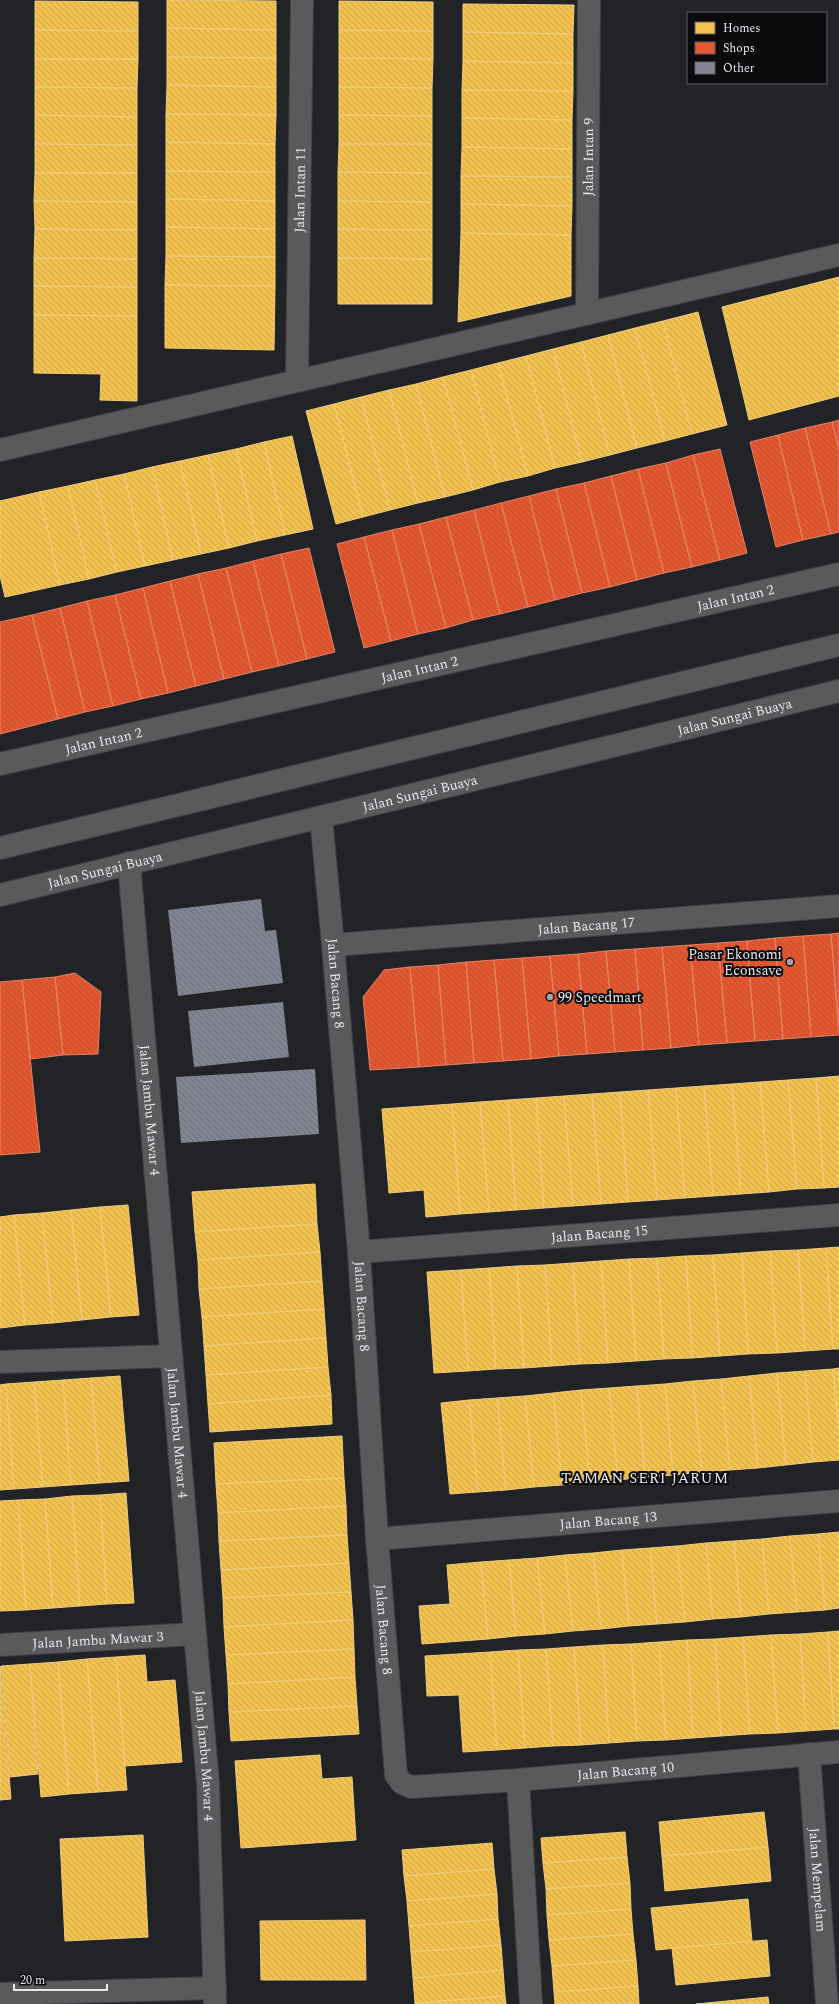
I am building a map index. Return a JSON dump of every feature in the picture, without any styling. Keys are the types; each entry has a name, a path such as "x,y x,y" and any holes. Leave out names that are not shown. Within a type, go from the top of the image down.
{"street":[{"name":"Jalan Intan 11","path":"298,380 302,0"},
{"name":"Jalan Intan 9","path":"587,314 589,0"},
{"path":"0,450 839,255"},
{"name":"Jalan Intan 2","path":"0,764 839,574"},
{"path":"0,848 839,645"},
{"name":"Jalan Sungai Buaya","path":"0,895 839,691"},
{"name":"Jalan Bacang 8","path":"321,817 334,945 359,1252 377,1539 396,1775 402,1783 411,1787"},
{"name":"Jalan Jambu Mawar 4","path":"129,863 208,1784 215,1996"},
{"name":"Jalan Bacang 17","path":"334,945 839,906"},
{"name":"Jalan Bacang 15","path":"359,1252 839,1215"},
{"path":"0,1362 171,1356"},
{"name":"Jalan Bacang 13","path":"377,1539 839,1501"},
{"name":"Jalan Jambu Mawar 3","path":"0,1645 195,1634"},
{"name":"Jalan Bacang 10","path":"411,1787 518,1780 839,1752"},
{"name":"Jalan Mempelam","path":"809,1754 831,2002"},
{"path":"518,1780 531,2004"},
{"path":"0,1994 215,1996"}],"building: Homes":[{"path":"167,0 276,1 276,30 167,28"},
{"path":"35,1 138,2 138,31 35,30"},
{"path":"339,1 433,2 433,31 339,30"},
{"path":"463,4 574,5 573,34 463,32"},
{"path":"167,28 276,30 276,58 167,57"},
{"path":"35,30 138,31 138,59 35,59"},
{"path":"339,30 433,31 433,59 339,58"},
{"path":"463,32 573,34 573,63 463,61"},
{"path":"167,57 276,58 276,87 167,85"},
{"path":"339,58 433,59 432,88 339,87"},
{"path":"35,59 138,59 137,88 35,87"},
{"path":"463,61 573,63 573,91 462,90"},
{"path":"167,85 276,87 276,115 166,114"},
{"path":"35,87 137,88 137,117 35,115"},
{"path":"339,87 432,88 432,116 339,115"},
{"path":"462,90 573,91 572,120 462,118"},
{"path":"166,114 276,115 275,144 166,142"},
{"path":"35,115 137,117 137,145 35,144"},
{"path":"339,115 432,116 432,144 339,144"},
{"path":"462,118 572,120 572,149 462,147"},
{"path":"166,142 275,144 275,172 166,171"},
{"path":"35,144 137,145 137,173 35,173"},
{"path":"339,144 432,144 432,173 338,172"},
{"path":"462,147 572,149 572,177 461,176"},
{"path":"166,171 275,172 275,201 166,199"},
{"path":"338,172 432,173 432,202 338,201"},
{"path":"35,173 137,173 137,202 34,201"},
{"path":"461,176 572,177 572,206 461,204"},
{"path":"166,199 275,201 275,229 166,227"},
{"path":"34,201 137,202 137,230 35,229"},
{"path":"338,201 432,202 432,230 338,229"},
{"path":"461,204 572,206 571,235 461,233"},
{"path":"166,227 275,229 275,257 166,256"},
{"path":"35,229 137,230 137,259 34,258"},
{"path":"338,229 432,230 432,259 338,258"},
{"path":"461,233 571,235 571,296 458,322"},
{"path":"166,256 275,257 275,286 165,285"},
{"path":"34,258 137,259 137,287 34,286"},
{"path":"338,258 432,259 432,304 338,304"},
{"path":"839,277 839,396 749,420 722,307"},
{"path":"165,285 275,286 274,350 165,348"},
{"path":"34,286 137,287 137,316 34,315"},
{"path":"698,312 727,425 692,434 663,321"},
{"path":"34,315 137,316 137,401 100,400 101,374 34,373"},
{"path":"663,321 692,434 665,441 635,328"},
{"path":"635,328 665,441 637,448 608,335"},
{"path":"608,335 637,448 610,455 581,342"},
{"path":"581,342 610,455 582,462 553,349"},
{"path":"553,349 582,462 555,468 526,356"},
{"path":"526,356 555,468 528,476 498,363"},
{"path":"498,363 528,476 500,482 471,370"},
{"path":"471,370 500,482 473,490 443,377"},
{"path":"443,377 473,490 445,497 416,384"},
{"path":"416,384 445,497 418,503 389,390"},
{"path":"389,390 418,503 390,510 361,397"},
{"path":"361,397 390,510 363,517 334,404"},
{"path":"334,404 363,517 336,524 306,411"},
{"path":"292,436 313,529 285,535 264,442"},
{"path":"264,442 285,535 257,541 236,449"},
{"path":"236,449 257,541 229,548 208,455"},
{"path":"208,455 229,548 201,554 180,461"},
{"path":"180,461 201,554 173,560 152,467"},
{"path":"152,467 173,560 145,566 124,474"},
{"path":"124,474 145,566 117,572 95,480"},
{"path":"95,480 117,572 89,579 68,486"},
{"path":"68,486 89,579 60,585 39,492"},
{"path":"39,492 60,585 5,597 0,576 0,501"},
{"path":"839,1076 839,1187 824,1188 816,1078"},
{"path":"816,1078 824,1188 797,1189 788,1080"},
{"path":"788,1080 797,1189 769,1192 760,1082"},
{"path":"760,1082 769,1192 741,1194 732,1084"},
{"path":"732,1084 741,1194 713,1196 704,1086"},
{"path":"704,1086 713,1196 685,1198 676,1088"},
{"path":"676,1088 685,1198 657,1200 648,1090"},
{"path":"648,1090 657,1200 628,1202 620,1092"},
{"path":"620,1092 628,1202 601,1204 592,1094"},
{"path":"592,1094 601,1204 573,1206 564,1096"},
{"path":"564,1096 573,1206 544,1208 536,1098"},
{"path":"536,1098 544,1208 516,1210 508,1100"},
{"path":"508,1100 516,1210 489,1212 480,1102"},
{"path":"480,1102 489,1212 460,1214 452,1104"},
{"path":"452,1104 460,1214 426,1217 424,1190 389,1193 382,1109"},
{"path":"315,1184 317,1224 195,1232 192,1192"},
{"path":"128,1205 139,1315 111,1317 100,1207"},
{"path":"100,1207 111,1317 82,1320 71,1210"},
{"path":"71,1210 82,1320 53,1323 42,1213"},
{"path":"42,1213 53,1323 25,1325 14,1215"},
{"path":"14,1215 25,1325 0,1328 0,1217"},
{"path":"317,1224 320,1252 198,1260 195,1232"},
{"path":"839,1247 839,1349 833,1349 826,1248"},
{"path":"826,1248 833,1349 805,1351 798,1250"},
{"path":"798,1250 805,1351 777,1353 770,1251"},
{"path":"770,1251 777,1353 748,1354 742,1253"},
{"path":"320,1252 322,1281 199,1289 198,1260"},
{"path":"742,1253 748,1354 720,1356 713,1255"},
{"path":"713,1255 720,1356 692,1358 686,1256"},
{"path":"686,1256 692,1358 664,1359 657,1258"},
{"path":"657,1258 664,1359 636,1361 629,1259"},
{"path":"629,1259 636,1361 608,1363 601,1261"},
{"path":"601,1261 608,1363 580,1364 573,1263"},
{"path":"573,1263 580,1364 552,1366 545,1265"},
{"path":"545,1265 552,1366 524,1368 517,1266"},
{"path":"517,1266 524,1368 496,1369 489,1268"},
{"path":"489,1268 496,1369 468,1371 461,1270"},
{"path":"461,1270 468,1371 434,1373 427,1272"},
{"path":"322,1281 324,1309 202,1317 199,1289"},
{"path":"324,1309 326,1338 204,1346 202,1317"},
{"path":"326,1338 328,1367 206,1375 204,1346"},
{"path":"328,1367 331,1395 208,1404 206,1375"},
{"path":"839,1368 839,1435 833,1369"},
{"path":"833,1369 839,1435 839,1460 813,1462 805,1371"},
{"path":"805,1371 813,1462 786,1465 777,1373"},
{"path":"777,1373 786,1465 758,1468 749,1376"},
{"path":"120,1376 129,1481 100,1483 91,1378"},
{"path":"749,1376 758,1468 730,1470 721,1379"},
{"path":"91,1378 100,1483 71,1485 63,1380"},
{"path":"721,1379 730,1470 702,1472 693,1381"},
{"path":"63,1380 71,1485 43,1487 34,1382"},
{"path":"693,1381 702,1472 673,1475 665,1384"},
{"path":"34,1382 43,1487 14,1489 6,1384"},
{"path":"6,1384 14,1489 0,1490 0,1385"},
{"path":"665,1384 673,1475 645,1477 637,1386"},
{"path":"637,1386 645,1477 618,1480 609,1388"},
{"path":"609,1388 618,1480 590,1482 581,1390"},
{"path":"581,1390 590,1482 562,1485 553,1393"},
{"path":"553,1393 562,1485 534,1487 525,1396"},
{"path":"331,1395 332,1424 210,1432 208,1404"},
{"path":"525,1396 534,1487 506,1490 497,1398"},
{"path":"497,1398 506,1490 478,1492 469,1400"},
{"path":"469,1400 478,1492 450,1494 441,1403"},
{"path":"342,1436 344,1478 216,1484 214,1443"},
{"path":"344,1478 346,1506 218,1513 216,1484"},
{"path":"126,1493 134,1603 107,1604 100,1495"},
{"path":"100,1495 107,1604 80,1606 72,1496"},
{"path":"72,1496 80,1606 53,1608 45,1499"},
{"path":"45,1499 53,1608 26,1610 18,1500"},
{"path":"18,1500 26,1610 0,1611 0,1501"},
{"path":"346,1506 347,1535 219,1541 218,1513"},
{"path":"839,1532 839,1608 825,1610 818,1534"},
{"path":"818,1534 825,1610 797,1612 790,1536"},
{"path":"347,1535 349,1563 221,1570 219,1541"},
{"path":"790,1536 797,1612 769,1614 762,1539"},
{"path":"762,1539 769,1614 741,1617 734,1541"},
{"path":"734,1541 741,1617 713,1619 706,1543"},
{"path":"706,1543 713,1619 685,1622 677,1546"},
{"path":"677,1546 685,1622 657,1624 650,1548"},
{"path":"650,1548 657,1624 629,1626 622,1550"},
{"path":"622,1550 629,1626 601,1629 593,1553"},
{"path":"593,1553 601,1629 573,1631 565,1555"},
{"path":"565,1555 573,1631 545,1634 537,1558"},
{"path":"537,1558 545,1634 516,1636 509,1560"},
{"path":"509,1560 516,1636 488,1639 481,1562"},
{"path":"481,1562 488,1639 422,1644 419,1606 450,1604 447,1565"},
{"path":"349,1563 351,1592 223,1598 221,1570"},
{"path":"351,1592 353,1620 224,1627 223,1598"},
{"path":"353,1620 354,1649 226,1655 224,1627"},
{"path":"839,1631 839,1729 834,1729 828,1632"},
{"path":"828,1632 834,1729 806,1731 800,1634"},
{"path":"800,1634 806,1731 778,1733 771,1635"},
{"path":"771,1635 778,1733 750,1734 743,1637"},
{"path":"743,1637 750,1734 721,1736 715,1639"},
{"path":"715,1639 721,1736 693,1738 687,1640"},
{"path":"687,1640 693,1738 666,1740 659,1642"},
{"path":"659,1642 666,1740 637,1741 631,1644"},
{"path":"631,1644 637,1741 609,1743 603,1645"},
{"path":"603,1645 609,1743 581,1745 574,1647"},
{"path":"574,1647 581,1745 553,1746 546,1649"},
{"path":"354,1649 355,1677 228,1684 226,1655"},
{"path":"546,1649 553,1746 525,1748 518,1650"},
{"path":"518,1650 525,1748 497,1750 490,1652"},
{"path":"490,1652 497,1750 463,1752 459,1695 427,1696 425,1656"},
{"path":"145,1655 147,1682 175,1680 182,1762 125,1766 116,1657"},
{"path":"116,1657 127,1790 98,1792 87,1659"},
{"path":"87,1659 98,1792 69,1794 58,1662"},
{"path":"58,1662 69,1794 41,1797 30,1664"},
{"path":"30,1664 38,1774 10,1777 1,1666"},
{"path":"0,1666 11,1799 0,1800"},
{"path":"355,1677 357,1706 229,1712 228,1684"},
{"path":"357,1706 359,1734 231,1741 229,1712"},
{"path":"320,1755 322,1779 352,1777 356,1840 241,1848 235,1761"},
{"path":"764,1812 768,1847 662,1856 659,1822"},
{"path":"625,1832 627,1857 543,1863 541,1838"},
{"path":"143,1835 148,1937 65,1941 60,1839"},
{"path":"492,1843 494,1869 404,1876 402,1850"},
{"path":"768,1847 771,1881 665,1891 662,1856"},
{"path":"627,1857 630,1883 546,1889 543,1863"},
{"path":"494,1869 497,1894 407,1901 404,1876"},
{"path":"630,1883 631,1909 547,1915 546,1889"},
{"path":"497,1894 498,1919 409,1926 407,1901"},
{"path":"748,1899 752,1941 656,1950 651,1908"},
{"path":"631,1909 633,1934 549,1940 547,1915"},
{"path":"498,1919 501,1945 411,1952 409,1926"},
{"path":"365,1920 366,1980 261,1980 260,1921"},
{"path":"633,1934 636,1960 552,1966 549,1940"},
{"path":"767,1940 770,1976 676,1985 672,1948"},
{"path":"501,1945 503,1970 413,1978 411,1952"},
{"path":"636,1960 638,1986 554,1992 552,1966"},
{"path":"503,1970 505,1996 415,2003 413,1978"},
{"path":"638,1986 639,2004 555,2004 554,1992"},
{"path":"505,1996 506,2004 415,2004 415,2003"},
{"path":"768,1997 769,2004 696,2004"}],"building: Shops":[{"path":"839,420 839,449 832,422"},
{"path":"832,422 839,449 839,532 831,534 805,428"},
{"path":"805,428 831,534 803,540 778,435"},
{"path":"778,435 803,540 776,547 750,442"},
{"path":"720,449 747,553 720,560 693,455"},
{"path":"693,455 720,560 692,567 666,463"},
{"path":"666,463 692,567 664,573 638,469"},
{"path":"638,469 664,573 637,580 611,476"},
{"path":"611,476 637,580 610,587 584,483"},
{"path":"584,483 610,587 582,593 556,489"},
{"path":"556,489 582,593 555,600 529,496"},
{"path":"529,496 555,600 528,607 501,503"},
{"path":"501,503 528,607 500,614 474,510"},
{"path":"474,510 500,614 473,620 446,517"},
{"path":"446,517 473,620 446,628 419,524"},
{"path":"419,524 446,628 418,634 392,530"},
{"path":"392,530 418,634 391,641 364,537"},
{"path":"364,537 391,641 364,648 337,544"},
{"path":"309,548 335,652 307,659 281,554"},
{"path":"281,554 307,659 279,666 253,561"},
{"path":"253,561 279,666 252,672 226,568"},
{"path":"226,568 252,672 224,679 198,574"},
{"path":"198,574 224,679 196,686 170,581"},
{"path":"170,581 196,686 168,693 143,588"},
{"path":"143,588 168,693 141,699 115,595"},
{"path":"115,595 141,699 113,706 87,601"},
{"path":"87,601 113,706 85,712 60,608"},
{"path":"60,608 85,712 58,719 32,615"},
{"path":"32,615 58,719 0,734 0,622"},
{"path":"839,933 839,1027 831,934"},
{"path":"831,934 839,1035 811,1037 803,936"},
{"path":"803,936 811,1037 783,1039 775,938"},
{"path":"775,938 783,1039 755,1041 747,941"},
{"path":"747,941 755,1041 727,1043 718,943"},
{"path":"718,943 727,1043 699,1045 690,945"},
{"path":"690,945 699,1045 671,1048 662,947"},
{"path":"662,947 671,1048 643,1050 635,949"},
{"path":"635,949 643,1050 615,1052 606,951"},
{"path":"606,951 615,1052 587,1054 578,954"},
{"path":"578,954 587,1054 559,1056 550,956"},
{"path":"550,956 559,1056 531,1059 522,958"},
{"path":"522,958 531,1059 503,1061 494,960"},
{"path":"494,960 503,1061 474,1063 466,962"},
{"path":"466,962 474,1063 446,1065 438,965"},
{"path":"438,965 446,1065 419,1067 410,967"},
{"path":"410,967 419,1067 370,1070 363,997 384,970"},
{"path":"75,973 101,992 98,1054 63,1055 55,977"},
{"path":"55,977 63,1055 30,1059 22,980"},
{"path":"22,980 40,1152 0,1155 0,982"}],"building: Other":[{"path":"261,899 265,931 276,930 283,983 178,996 168,910"},
{"path":"283,1002 289,1057 194,1067 188,1011"},
{"path":"315,1069 319,1134 181,1143 176,1077"}],"place":[{"name":"Pasar Ekonomi Econsave","path":"790,962"},
{"name":"99 Speedmart","path":"550,997"}],"district":[{"name":"TAMAN SERI JARUM","path":"645,1478"}]}
